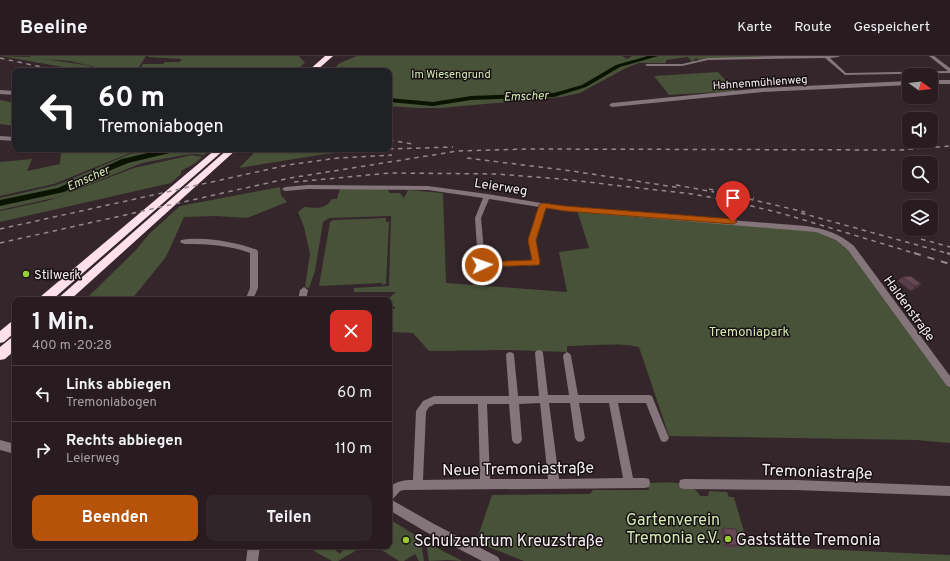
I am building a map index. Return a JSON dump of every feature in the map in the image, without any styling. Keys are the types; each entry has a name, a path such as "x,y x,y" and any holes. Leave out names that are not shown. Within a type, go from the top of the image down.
{"highway":[{"path":"316,68 333,57"},
{"path":"324,68 333,57"},
{"path":"65,297 218,152"},
{"path":"48,297 134,230 229,152"},
{"path":"0,338 12,328"},
{"path":"0,355 12,345"}],"street":[{"path":"826,56 845,74 950,71"},
{"path":"647,65 682,65 708,59 838,56"},
{"path":"931,56 950,71"},
{"path":"938,82 950,82"},
{"name":"Hahnenmühlenweg","path":"612,105 763,90 902,83"},
{"path":"0,92 12,93"},
{"path":"0,138 12,139"},
{"name":"Leierweg","path":"285,189 308,187 410,187 487,196 565,209 806,228 818,230 839,238 852,248"},
{"path":"483,277 478,218 487,196"},
{"path":"482,265 536,262 532,240 543,205"},
{"path":"184,242 216,242 254,252 254,288 250,297"},
{"name":"Haldenstraße","path":"852,248 950,383"},
{"path":"303,297 304,290"},
{"path":"539,354 554,484"},
{"path":"510,355 517,440"},
{"path":"567,356 580,438"},
{"path":"613,399 629,483"},
{"path":"418,485 421,411 426,404 434,400 650,399 664,438"},
{"path":"482,400 485,484"},
{"path":"0,445 12,448"},
{"name":"Neue Tremoniastraße","path":"392,492 404,485 646,483"},
{"name":"Tremoniastraße","path":"684,484 950,491"},
{"path":"392,506 430,528 494,561"},
{"path":"252,561 254,549"}],"green space":[{"path":"0,56 146,56 138,68 100,68 70,61 44,59 97,68 69,68"},
{"path":"299,56 305,63 299,68 140,68 143,64 179,62 182,59 148,57"},
{"name":"Im Wiesengrund","path":"357,56 622,56 627,59 632,56 808,56 699,60 696,58 692,62 688,57 666,60 666,63 639,63 626,68 580,93 561,97 440,108 392,106 392,68 334,68 340,63"},
{"path":"718,72 735,91 669,95 654,76"},
{"path":"0,100 12,102 12,126 0,124"},
{"path":"61,152 133,152 54,184 0,196 0,162 32,159 27,171 60,164"},
{"path":"138,152 208,152 204,155 184,155 142,163 58,197 0,210 0,198 57,185"},
{"path":"255,152 344,152 319,155 239,168"},
{"path":"192,155 202,157 194,164 181,171 181,174 171,183 0,222 0,211 47,201 134,168"},
{"path":"280,187 281,195 287,202 247,218 216,216 184,217 166,257 133,297 89,296 136,250 149,234 180,206"},
{"name":"Tremoniapark","path":"340,188 387,189 390,193 400,193 404,198 408,190 443,193 446,283 567,292 559,252 589,248 577,210 818,231 847,244 950,385 950,443 916,440 669,436 639,347 612,344 567,346 567,352 509,350 429,351 413,333 392,332 392,308 394,309 395,307 392,306 392,297 390,297 396,292 354,292 354,288 389,286 391,216 329,218 323,222 315,271 309,288 305,287 310,254 304,227 298,212 304,207 323,207 332,199 337,199"},
{"path":"386,218 386,222 389,222 386,284 319,286 330,222 333,220"},
{"name":"Gartenverein Tremonia e.V.","path":"648,483 684,484 691,487 700,496 708,496 709,491 727,492 729,497 734,497 748,546 950,555 950,561 524,561 476,542 492,495 590,494 593,490 649,490"},
{"path":"392,521 420,538 424,561 419,561 415,554 404,561 399,561 380,549 392,549"},
{"path":"426,542 462,561 429,561"},
{"path":"314,549 334,549 340,554 344,549 359,549 338,561 332,561 314,551"}],"building":[{"path":"911,276 921,284 915,286 902,277"},
{"path":"723,528 736,529 740,545 727,545"}],"waterway":[{"name":"Emscher","path":"392,100 433,104 471,98 554,95 584,86 618,66 655,56"},
{"name":"Emscher","path":"0,203 61,190 125,161 162,152"}],"railway":[{"path":"0,58 46,68"},
{"path":"392,140 413,144"},
{"path":"0,243 290,178 458,151 528,149 900,150 950,146"},
{"path":"392,149 453,147"},
{"path":"0,229 288,165 338,158 392,155"},
{"path":"467,158 572,171 681,188"},
{"path":"294,182 390,173 497,174 561,179 692,194 731,201 784,214 917,254"},
{"path":"676,185 714,192"},
{"path":"709,189 754,198"},
{"path":"749,199 805,212"},
{"path":"801,213 950,254 947,253"},
{"path":"921,239 950,247"},
{"path":"914,253 950,264"}],"place":[{"name":"Stilwerk","path":"26,274"},
{"name":"Gaststätte Tremonia","path":"728,539"},
{"name":"Schulzentrum Kreuzstraße","path":"406,540"}],"route":[{"path":"482,265 536,262 532,240 543,205 565,209 733,222"}]}
